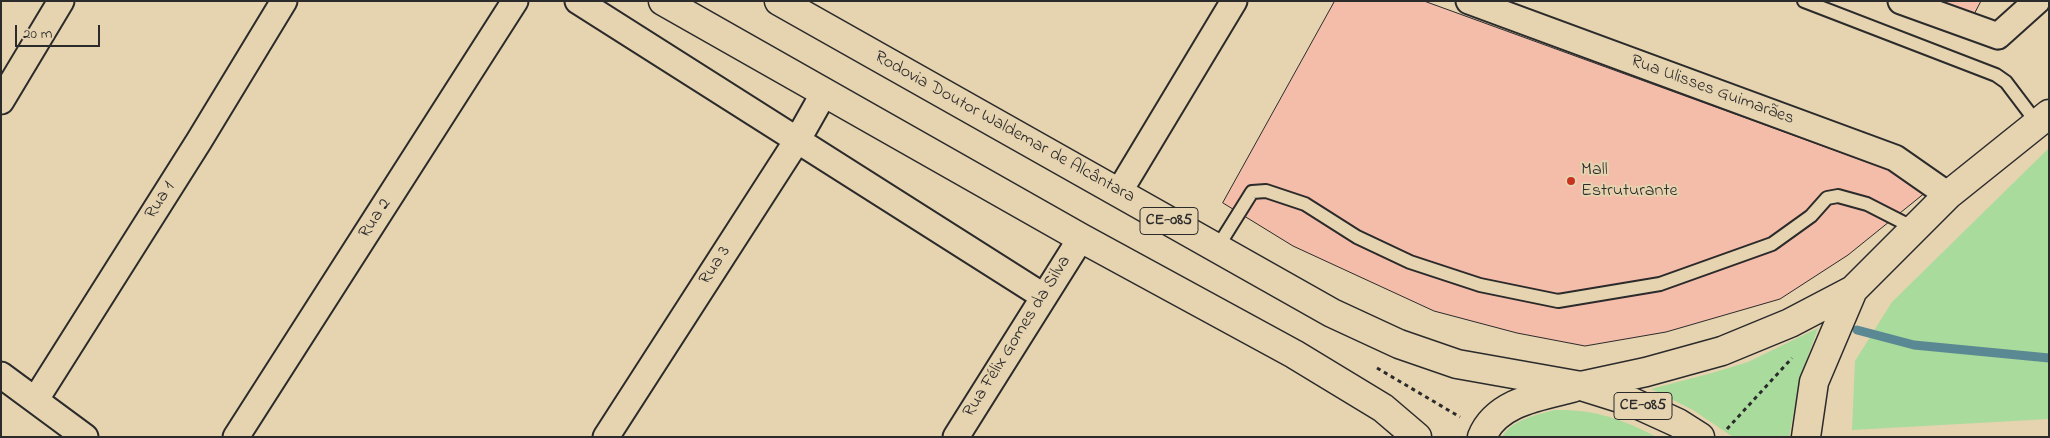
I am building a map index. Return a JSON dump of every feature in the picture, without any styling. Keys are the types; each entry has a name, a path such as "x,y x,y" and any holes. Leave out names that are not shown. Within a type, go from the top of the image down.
{"main road":[{"path":"663,1 1081,238 1294,354 1383,408 1417,437"},
{"name":"Rodovia Doutor Waldemar de Alcântara","path":"779,1 1332,312 1399,344 1457,364 1580,386 1632,402 1678,423 1713,434"},
{"path":"1482,437 1494,419 1508,408 1529,399 1646,372 1722,350 1790,322 1853,290 1948,195 2043,118"},
{"path":"1806,437 1814,382 1853,290"}],"street":[{"path":"1,101 61,1"},
{"name":"Rua 1","path":"36,399 199,141 284,1"},
{"name":"Rua 2","path":"236,437 515,1"},
{"path":"578,1 1043,296"},
{"path":"1119,192 1234,1"},
{"name":"Rua Ulisses Guimarães","path":"1469,1 1895,158 1948,195"},
{"path":"1901,1 1998,36 2037,1"},
{"name":"Rua 3","path":"606,437 798,140 824,93"},
{"name":"Rua Félix Gomes da Silva","path":"956,437 1081,238"},
{"path":"1,375 85,437"}],"lane":[{"path":"1804,1 1996,75 2006,82 2043,118"},
{"path":"1218,248 1252,192 1266,191 1305,204 1357,237 1410,262 1480,285 1558,301 1660,284 1772,244 1811,216 1827,198 1838,196 1868,204 1914,228"}],"path":[{"path":"1713,434 1792,357"}],"green space":[{"path":"2049,148 2049,419 1852,430 1855,361 1892,302"},
{"path":"1818,328 1800,378 1789,437 1733,437 1693,410 1651,389 1748,362"},
{"path":"1554,410 1582,411 1607,416 1657,437 1502,437 1506,431 1518,422"}],"building":[{"name":"Mall Estruturante","path":"1335,1 1424,1 1889,170 1926,192 1848,255 1780,299 1666,332 1585,346 1517,333 1434,311 1293,246 1223,203"},
{"path":"1941,1 1981,1 1971,20 1939,3"}],"waterway":[{"path":"1857,330 1914,345 2049,358"}],"place":[{"name":"Mall Estruturante","path":"1571,181"}]}
